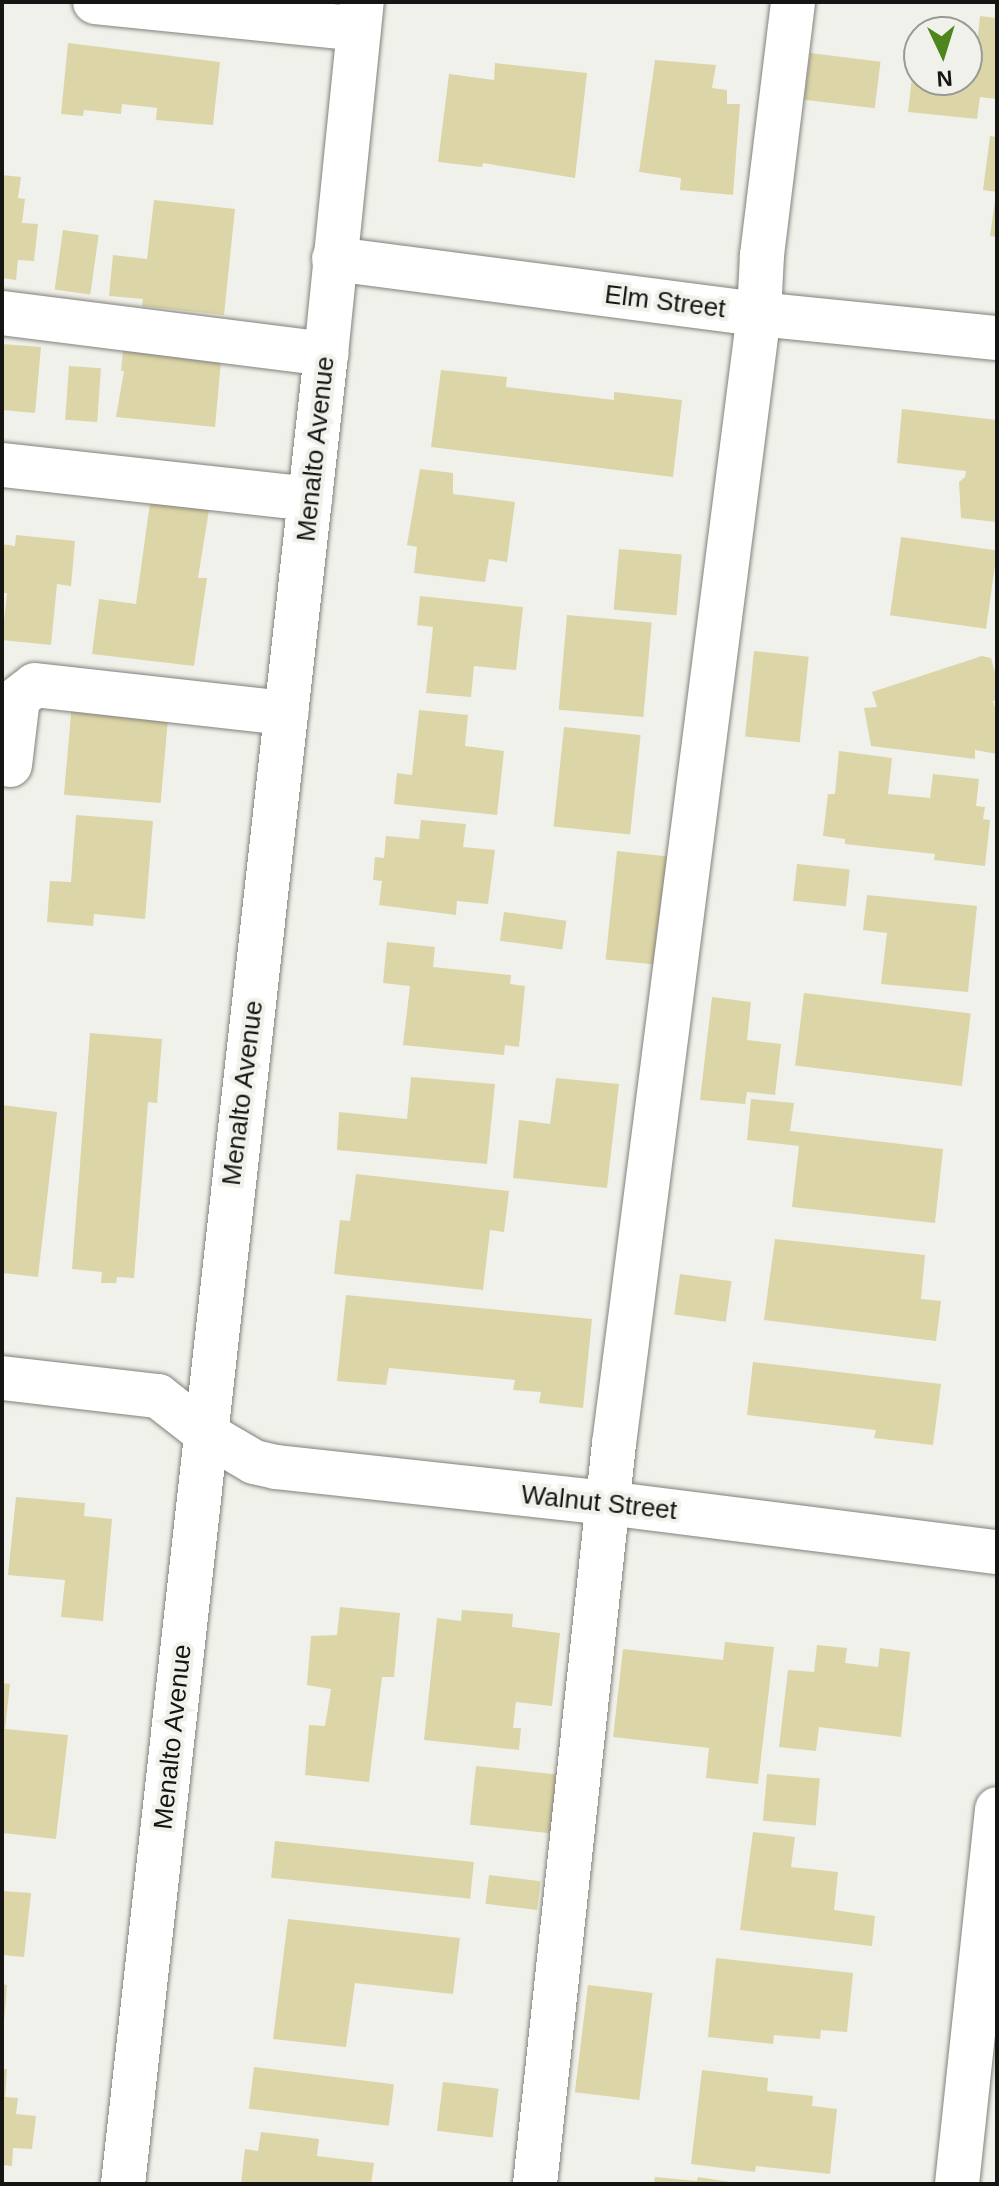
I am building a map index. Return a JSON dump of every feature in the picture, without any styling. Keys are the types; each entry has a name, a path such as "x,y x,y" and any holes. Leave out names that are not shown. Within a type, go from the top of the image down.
{"street":[{"path":"95,2 360,16"},
{"path":"535,2184 607,1503 759,314 762,255 793,2"},
{"name":"Menalto Avenue","path":"123,2184 208,1435 212,1365 326,354 360,16"},
{"name":"Elm Street","path":"334,259 759,314 997,338"},
{"path":"2,313 326,354"},
{"path":"2,465 310,499"},
{"path":"10,765 18,698 35,685 286,713"},
{"name":"Walnut Street","path":"2,1378 158,1396 208,1435 254,1462 276,1467 607,1503 997,1552"},
{"path":"957,2184 997,1809"}],"building":[{"path":"983,16 997,18 997,99 980,97 977,119 908,112 910,96 983,96"},
{"path":"68,43 220,62 213,125 156,120 157,108 122,104 121,114 84,110 83,116 61,114"},
{"path":"810,53 880,62 875,108 804,100"},
{"path":"655,60 716,65 712,88 727,90 727,104 740,104 733,195 680,190 681,178 639,172"},
{"path":"495,63 587,73 575,178 483,163 482,167 438,162 449,74 494,80"},
{"path":"990,136 997,137 997,192 983,190"},
{"path":"2,175 21,177 18,198 25,199 22,223 38,224 34,261 18,260 16,280 2,278"},
{"path":"154,200 235,209 224,315 142,306 143,299 109,296 113,255 147,259"},
{"path":"997,200 997,237 990,236"},
{"path":"63,230 99,235 90,294 55,289"},
{"path":"2,344 41,347 35,413 2,410"},
{"path":"123,351 221,361 215,427 116,417 124,371 121,371"},
{"path":"69,366 101,368 97,422 65,420"},
{"path":"441,370 507,377 506,387 614,400 614,392 682,400 673,477 431,447"},
{"path":"902,409 997,420 997,522 961,518 959,482 966,471 897,463"},
{"path":"420,469 453,473 453,494 515,502 507,562 489,559 485,582 414,573 417,547 407,545"},
{"path":"150,503 209,510 198,578 207,578 194,666 92,654 99,599 136,604"},
{"path":"16,535 75,541 71,586 57,584 51,645 2,640 7,593 2,593 2,544 15,546"},
{"path":"901,537 997,550 986,629 890,615"},
{"path":"619,549 682,554 676,615 614,610"},
{"path":"420,596 523,607 516,670 474,666 471,697 426,693 433,627 417,625"},
{"path":"567,615 652,622 643,717 559,710"},
{"path":"754,651 809,657 800,742 745,737"},
{"path":"982,656 991,658 997,679 997,700 993,701 997,715 997,754 975,750 975,759 871,746 864,708 877,707 872,692"},
{"path":"72,703 169,711 161,803 64,795"},
{"path":"419,710 468,715 465,746 504,751 497,815 394,804 397,773 412,775"},
{"path":"564,727 641,735 630,835 554,826"},
{"path":"839,751 892,758 888,794 930,798 933,774 979,779 976,806 985,807 983,819 990,820 985,866 934,860 935,854 845,844 845,839 823,836 828,794 835,794"},
{"path":"76,815 153,821 145,919 94,914 93,926 47,922 50,881 71,882"},
{"path":"421,820 466,824 463,847 495,850 488,904 457,901 456,915 379,905 382,881 373,880 375,857 384,858 386,836 419,839"},
{"path":"617,851 676,857 664,966 606,959"},
{"path":"797,864 850,870 846,906 793,901"},
{"path":"867,895 977,906 968,992 881,984 887,933 863,930"},
{"path":"504,912 566,921 562,949 500,941"},
{"path":"387,942 435,947 433,967 511,975 510,984 525,986 519,1047 505,1045 504,1055 403,1045 410,986 383,983"},
{"path":"804,993 971,1013 962,1086 795,1065"},
{"path":"712,997 751,1002 747,1040 781,1044 775,1095 747,1092 745,1104 700,1100"},
{"path":"90,1033 162,1039 157,1103 148,1102 134,1278 117,1277 116,1283 101,1283 102,1272 72,1269"},
{"path":"411,1077 495,1084 487,1164 337,1150 339,1112 407,1119"},
{"path":"556,1078 619,1084 607,1188 513,1178 519,1120 550,1124"},
{"path":"751,1099 794,1103 790,1131 943,1149 935,1223 792,1207 799,1146 747,1140"},
{"path":"2,1105 57,1112 38,1277 2,1273"},
{"path":"356,1174 509,1191 504,1232 490,1230 483,1290 334,1274 340,1220 350,1221"},
{"path":"775,1239 925,1255 921,1299 941,1301 936,1341 764,1320"},
{"path":"680,1274 731,1281 726,1322 674,1315"},
{"path":"346,1295 592,1319 583,1408 539,1403 541,1392 513,1390 515,1380 389,1368 386,1385 337,1381"},
{"path":"753,1362 941,1384 933,1445 874,1438 876,1430 747,1415"},
{"path":"16,1497 85,1503 84,1516 112,1519 103,1621 61,1617 65,1580 8,1575"},
{"path":"340,1607 400,1613 394,1677 382,1677 369,1782 305,1775 309,1725 325,1726 331,1689 307,1685 311,1636 337,1635"},
{"path":"462,1610 513,1614 512,1627 560,1633 552,1706 516,1702 513,1728 521,1728 519,1750 424,1740 437,1618 461,1621"},
{"path":"725,1642 774,1647 758,1784 706,1778 709,1748 613,1737 623,1649 723,1660"},
{"path":"817,1645 847,1648 845,1663 878,1667 880,1648 910,1652 901,1737 819,1727 816,1751 779,1747 788,1670 814,1672"},
{"path":"2,1683 10,1684 5,1729 68,1735 56,1839 2,1833"},
{"path":"476,1766 557,1774 550,1833 470,1825"},
{"path":"767,1774 820,1779 816,1825 763,1821"},
{"path":"753,1832 795,1837 791,1867 838,1872 834,1910 875,1916 872,1946 740,1930"},
{"path":"275,1841 474,1862 470,1899 271,1878"},
{"path":"489,1875 541,1881 537,1910 485,1904"},
{"path":"2,1891 31,1893 24,1957 2,1955"},
{"path":"288,1919 460,1938 453,1994 355,1983 346,2047 273,2039"},
{"path":"716,1958 853,1973 847,2032 821,2030 820,2039 774,2035 773,2044 708,2037"},
{"path":"2,1984 7,1985 4,2021 2,2021"},
{"path":"588,1985 653,1993 639,2100 575,2092"},
{"path":"254,2067 394,2084 389,2126 249,2109"},
{"path":"2,2069 7,2069 5,2097 18,2098 16,2114 36,2116 32,2149 13,2148 12,2166 2,2165"},
{"path":"702,2070 768,2078 767,2091 813,2096 812,2106 837,2109 830,2174 756,2166 755,2172 691,2164"},
{"path":"443,2082 499,2089 493,2137 437,2131"},
{"path":"261,2132 319,2139 317,2156 374,2163 371,2184 241,2184 245,2149 258,2151"},
{"path":"655,2177 697,2181 698,2177 743,2184 654,2184"}]}
